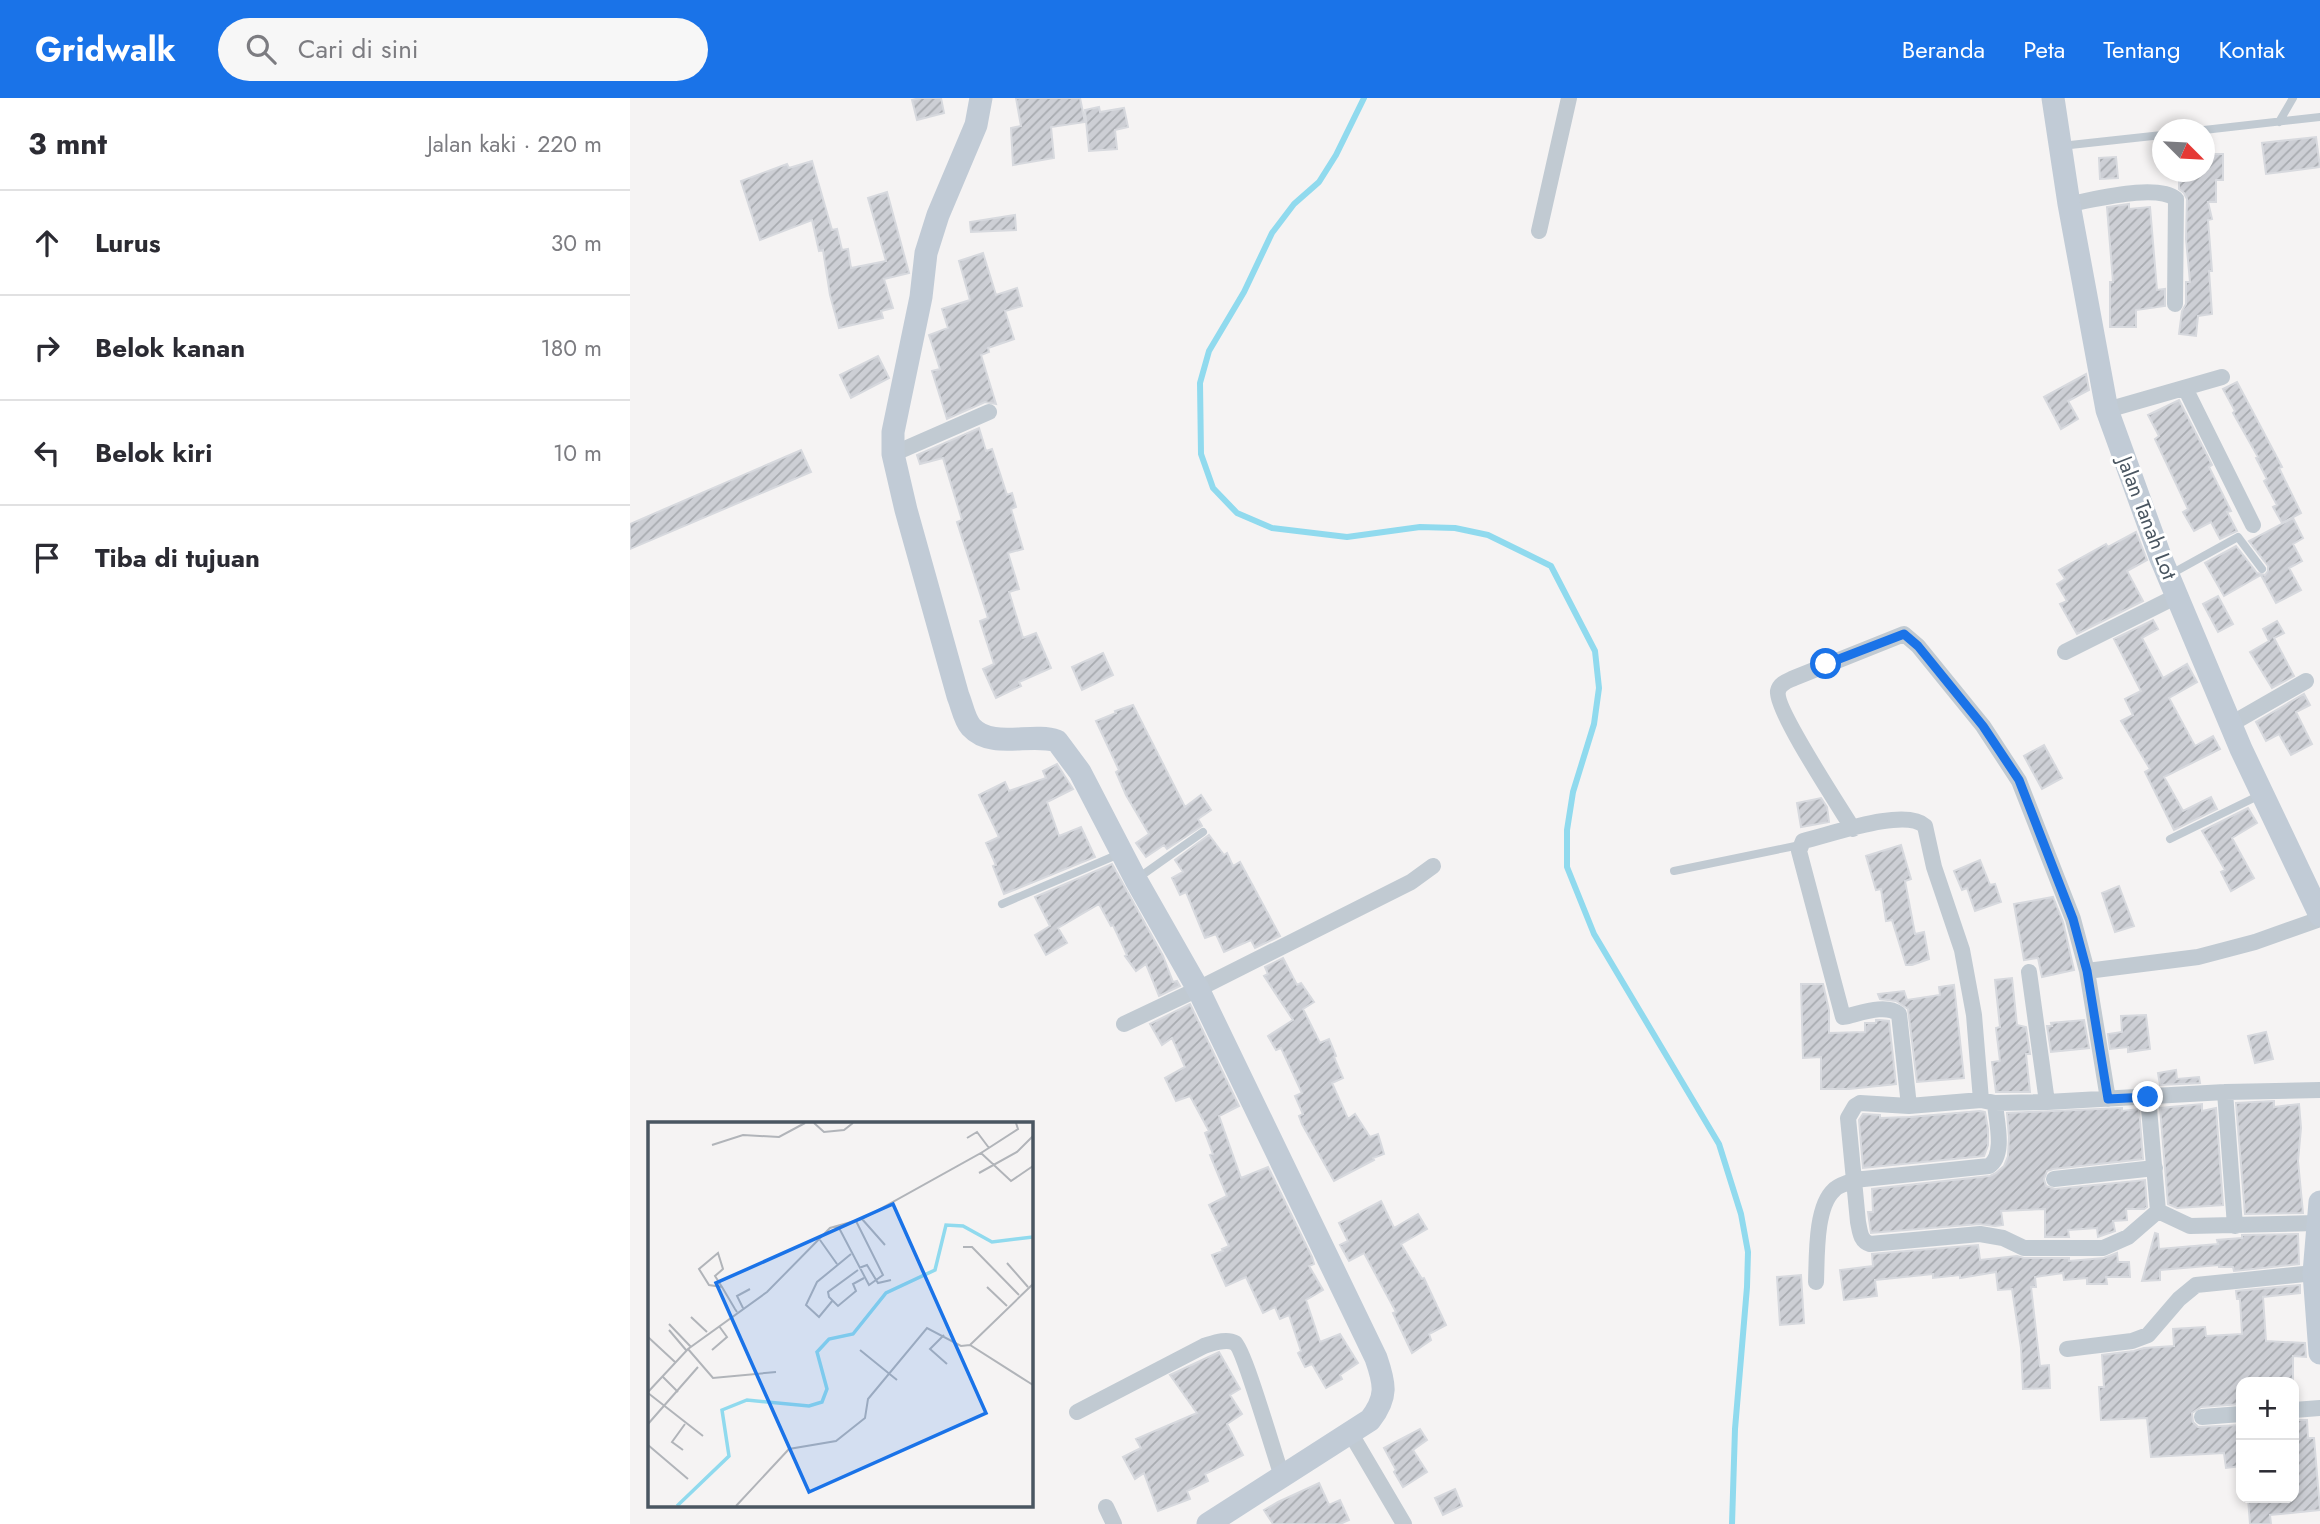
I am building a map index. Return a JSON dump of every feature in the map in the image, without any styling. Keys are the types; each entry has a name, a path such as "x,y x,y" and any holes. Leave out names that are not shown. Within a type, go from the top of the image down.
{"street":[{"path":"981,98 976,125 938,215 926,253 921,297 893,432 893,454 937,625 967,720 972,727 997,739 1040,737 1057,741 1080,772 1136,880 1198,989 1376,1358 1384,1386 1383,1399 1370,1420 1208,1524"},
{"path":"1539,231 1569,98"},
{"name":"Jalan Tanah Lot","path":"2053,98 2069,204 2107,410 2173,586 2231,724 2320,917"},
{"path":"2069,204 2138,193 2162,192 2173,196 2176,199 2175,303"},
{"path":"2107,410 2222,377"},
{"path":"2185,388 2253,525"},
{"path":"893,454 989,412"},
{"path":"2065,652 2173,586"},
{"path":"1853,829 1794,731 1779,698 1778,689 1794,678 1904,634 1918,646 1983,726 2019,780 2073,919 2087,971 2108,1099"},
{"path":"2231,724 2306,681"},
{"path":"1816,1282 1821,1219 1826,1202 1834,1189 1854,1180 1989,1166 1994,1163 1998,1154 1962,950 1934,867 1925,826 1915,820 1887,819 1803,841 1800,845 1843,1017 1879,1009 1892,1009 1899,1013 1909,1106"},
{"path":"1124,1024 1411,882 1433,866"},
{"path":"2087,971 2198,957 2255,942 2320,917"},
{"path":"2029,972 2047,1102"},
{"path":"2158,1211 2128,1237 2103,1248 2024,1248 2003,1238 1980,1234 1870,1244 1864,1241 1861,1235 1847,1118 1860,1103 1909,1106 2320,1090"},
{"path":"2225,1092 2235,1226"},
{"path":"2148,1097 2158,1211"},
{"path":"2054,1179 2155,1168"},
{"path":"2158,1211 2190,1226 2235,1226 2319,1209 2314,1273 2320,1353"},
{"path":"2067,1349 2122,1342 2148,1335 2179,1299 2196,1285 2314,1273"},
{"path":"1077,1412 1204,1346 1227,1340 1234,1342 1240,1347 1246,1362 1282,1476"},
{"path":"2299,1410 2320,1408"},
{"path":"2202,1417 2236,1414"},
{"path":"1351,1434 1404,1524"},
{"path":"1105,1507 1114,1524"}],"lane":[{"path":"2279,121 2293,98"},
{"path":"2215,129 2320,117"},
{"path":"2060,146 2152,136"},
{"path":"2173,586 2238,537 2262,569"},
{"path":"2171,839 2263,793"},
{"path":"1136,880 1203,832"},
{"path":"1674,871 1800,845"},
{"path":"1002,904 1122,853"}],"building":[{"path":"941,98 944,113 917,120 912,100"},
{"path":"1016,98 1080,98 1085,122 1051,127 1054,158 1013,165 1011,128 1021,126"},
{"path":"1099,107 1100,112 1124,108 1128,127 1115,130 1117,149 1089,151 1085,110"},
{"path":"2316,137 2320,167 2266,174 2262,143"},
{"path":"2215,154 2223,154 2223,180 2216,180 2216,202 2208,202 2212,219 2208,220 2212,314 2198,316 2196,336 2179,334 2182,311 2186,304 2186,282 2190,282 2186,239 2187,199 2179,189 2179,182 2215,182"},
{"path":"2116,157 2118,178 2100,179 2099,158"},
{"path":"812,161 832,230 837,229 842,250 848,249 851,268 886,261 868,198 887,192 909,273 884,279 893,308 881,311 883,318 839,328 830,295 823,250 819,251 812,220 760,240 741,181 787,164 789,168"},
{"path":"2129,204 2129,209 2150,207 2157,290 2165,289 2165,306 2136,310 2136,327 2110,327 2110,282 2113,282 2107,207"},
{"path":"1015,215 1016,230 971,232 970,222"},
{"path":"983,253 996,295 1017,288 1022,306 1005,311 1014,339 988,348 989,352 981,355 996,404 985,402 947,419 932,371 940,369 929,335 948,328 942,309 970,300 959,261"},
{"path":"878,356 889,378 851,398 840,375"},
{"path":"2086,374 2089,390 2068,401 2078,419 2061,429 2044,397"},
{"path":"2237,382 2282,467 2279,468 2301,513 2282,523 2273,507 2277,505 2264,481 2267,479 2256,458 2258,457 2223,389"},
{"path":"2179,400 2212,465 2209,467 2231,511 2227,512 2237,531 2220,539 2211,522 2194,531 2183,512 2188,509 2155,439 2159,436 2148,415"},
{"path":"979,428 986,451 992,449 1007,495 1012,493 1016,507 1011,509 1023,549 1008,553 1019,589 1009,592 1023,638 1036,633 1051,668 1019,682 1021,686 996,698 983,669 994,664 980,621 988,618 957,522 962,520 943,458 920,464 917,455"},
{"path":"801,450 811,472 630,549 630,524"},
{"path":"2293,518 2303,538 2293,544 2302,561 2289,568 2301,590 2276,603 2261,575 2224,596 2205,563 2236,546 2257,573 2265,575 2268,566 2249,541"},
{"path":"2136,532 2147,560 2127,571 2143,601 2077,634 2060,604 2067,601 2057,584 2065,579 2059,570 2106,544 2108,547"},
{"path":"2218,596 2233,624 2218,632 2203,604"},
{"path":"2153,620 2158,629 2142,638 2163,678 2187,664 2197,682 2169,698 2195,746 2213,736 2220,749 2164,777 2183,811 2211,797 2217,809 2174,830 2145,772 2150,769 2121,721 2133,715 2125,699 2141,691 2114,639"},
{"path":"2277,621 2284,633 2274,638 2294,676 2272,688 2250,652 2269,641 2263,629"},
{"path":"1103,653 1113,675 1082,690 1072,667"},
{"path":"2304,694 2310,705 2296,712 2312,744 2291,755 2279,734 2266,741 2256,722"},
{"path":"1133,705 1185,807 1201,795 1211,810 1198,819 1202,826 1167,849 1164,845 1146,857 1136,843 1149,834 1126,795 1116,772 1119,770 1096,721"},
{"path":"2044,745 2062,778 2042,789 2024,756"},
{"path":"1057,764 1073,789 1047,802 1059,836 1081,827 1095,857 1004,894 993,866 996,865 986,843 999,837 979,795 1005,782 1009,791 1046,778 1043,771"},
{"path":"1821,798 1827,807 1829,822 1801,827 1797,803"},
{"path":"2248,808 2257,823 2232,838 2254,878 2231,891 2221,872 2225,870 2202,831"},
{"path":"1209,835 1224,855 1227,853 1233,866 1240,862 1280,936 1255,948 1251,940 1224,952 1216,934 1205,938 1186,892 1180,895 1172,878 1183,872 1175,860"},
{"path":"1901,845 1911,879 1905,881 1915,934 1924,932 1929,959 1912,965 1906,965 1892,920 1886,921 1881,889 1876,890 1866,856"},
{"path":"1980,860 1990,885 1995,884 2001,902 1975,911 1967,888 1962,890 1954,871"},
{"path":"1112,864 1163,956 1173,982 1177,981 1180,986 1159,996 1146,964 1136,971 1125,956 1127,955 1113,925 1111,926 1099,904 1058,928 1067,943 1046,955 1035,935 1050,926 1035,897"},
{"path":"2119,886 2134,926 2115,932 2102,893"},
{"path":"2053,897 2063,922 2074,970 2042,977 2038,958 2024,960 2014,904"},
{"path":"1283,958 1297,985 1301,983 1314,1002 1303,1009 1320,1043 1329,1039 1336,1056 1334,1057 1343,1078 1332,1083 1348,1119 1355,1114 1370,1137 1378,1134 1384,1154 1334,1181 1299,1116 1303,1114 1295,1096 1302,1093 1281,1048 1276,1050 1268,1036 1293,1020 1264,976 1268,974 1265,967"},
{"path":"2012,978 2017,1025 2026,1027 2030,1054 2026,1054 2030,1092 1996,1092 1992,1062 2000,1061 1996,1028 2000,1027 1995,980"},
{"path":"1801,984 1823,984 1829,1010 1829,1033 1865,1032 1865,1023 1889,1021 1896,1084 1821,1089 1821,1057 1803,1058"},
{"path":"1954,985 1964,1078 1917,1082 1908,1009 1896,1001 1880,999 1878,994 1904,991 1907,1000 1940,995 1939,987"},
{"path":"1190,1004 1239,1106 1219,1116 1241,1178 1268,1167 1312,1257 1314,1264 1309,1266 1323,1290 1306,1300 1320,1342 1340,1334 1358,1363 1340,1375 1342,1379 1326,1388 1312,1364 1305,1367 1298,1353 1301,1351 1289,1315 1280,1319 1275,1307 1263,1313 1246,1277 1226,1286 1212,1255 1229,1246 1209,1205 1227,1196 1210,1155 1213,1154 1205,1133 1209,1131 1190,1096 1176,1101 1165,1078 1185,1067 1172,1038 1162,1045 1150,1024"},
{"path":"2146,1015 2150,1049 2128,1052 2128,1047 2110,1049 2108,1034 2122,1032 2121,1016"},
{"path":"2084,1020 2089,1048 2051,1052 2047,1026 2052,1026 2051,1023"},
{"path":"2266,1032 2273,1059 2255,1063 2248,1036"},
{"path":"2176,1070 2177,1079 2199,1077 2200,1083 2160,1085 2158,1073"},
{"path":"2274,1101 2274,1107 2299,1104 2301,1128 2298,1161 2303,1213 2245,1214 2236,1103"},
{"path":"2202,1104 2202,1111 2216,1108 2223,1205 2177,1208 2168,1204 2160,1108"},
{"path":"2122,1108 2122,1111 2139,1109 2143,1159 2053,1169 2047,1171 2044,1179 2046,1186 2055,1189 2145,1180 2147,1207 2126,1209 2127,1220 2113,1221 2115,1231 2098,1237 2097,1228 2068,1230 2069,1237 2045,1237 2045,1209 2001,1211 2003,1225 1979,1224 1871,1233 1868,1212 1873,1212 1872,1189 1990,1176 2004,1166 2008,1156 2007,1113"},
{"path":"1985,1112 1988,1129 1988,1145 1984,1156 1863,1168 1859,1120 1863,1114 1880,1115 1880,1118"},
{"path":"1381,1201 1394,1228 1418,1214 1427,1229 1401,1244 1422,1279 1424,1278 1446,1325 1429,1334 1431,1340 1412,1353 1393,1313 1396,1312 1364,1253 1349,1261 1340,1245 1348,1241 1339,1223"},
{"path":"2155,1233 2158,1234 2159,1249 2218,1244 2217,1240 2242,1238 2242,1235 2298,1234 2299,1264 2234,1271 2233,1267 2219,1265 2160,1270 2160,1280 2142,1281"},
{"path":"1978,1245 1980,1260 2017,1256 2069,1258 2069,1261 2104,1258 2117,1253 2118,1262 2129,1262 2130,1277 2106,1277 2107,1284 2087,1284 2087,1278 2064,1280 2063,1273 2035,1277 2036,1287 2031,1287 2040,1366 2049,1365 2050,1388 2023,1389 2021,1348 2012,1289 1998,1290 1996,1272 1960,1278 1960,1275 1933,1278 1933,1274 1875,1280 1877,1296 1844,1300 1840,1270 1873,1266 1872,1254"},
{"path":"1801,1275 1804,1323 1780,1325 1777,1277"},
{"path":"2300,1285 2300,1293 2263,1297 2266,1341 2305,1343 2306,1357 2293,1356 2293,1377 2236,1377 2236,1404 2201,1407 2192,1413 2193,1422 2198,1427 2236,1425 2236,1467 2226,1468 2224,1453 2151,1457 2147,1418 2101,1420 2099,1387 2104,1387 2102,1355 2174,1346 2173,1329 2205,1327 2206,1336 2242,1334 2240,1299 2237,1299 2236,1291"},
{"path":"1219,1352 1240,1389 1230,1395 1242,1414 1227,1424 1243,1455 1205,1474 1208,1481 1187,1491 1190,1499 1158,1511 1144,1473 1135,1479 1123,1457 1141,1448 1136,1439 1197,1413 1170,1375"},
{"path":"2299,1420 2307,1420 2308,1438 2314,1438 2320,1510 2270,1515 2271,1524 2250,1524 2248,1503 2299,1503"},
{"path":"1420,1429 1427,1440 1413,1450 1427,1472 1403,1487 1384,1448"},
{"path":"1319,1483 1329,1505 1340,1500 1349,1520 1340,1524 1273,1524 1264,1510"},
{"path":"1455,1489 1462,1506 1443,1515 1435,1498"}],"waterway":[{"path":"1364,98 1336,155 1319,182 1294,204 1272,233 1244,292 1209,351 1200,383 1201,454 1213,488 1237,513 1272,528 1347,537 1420,527 1455,528 1488,535 1551,566 1595,651 1599,688 1594,724 1573,792 1567,830 1567,867 1594,934 1719,1144 1741,1214 1748,1252 1747,1287 1735,1429 1732,1524"}],"route":[{"path":"1826,664 1904,634 1918,646 1983,726 2019,780 2073,919 2087,971 2108,1099 2148,1097"}]}
